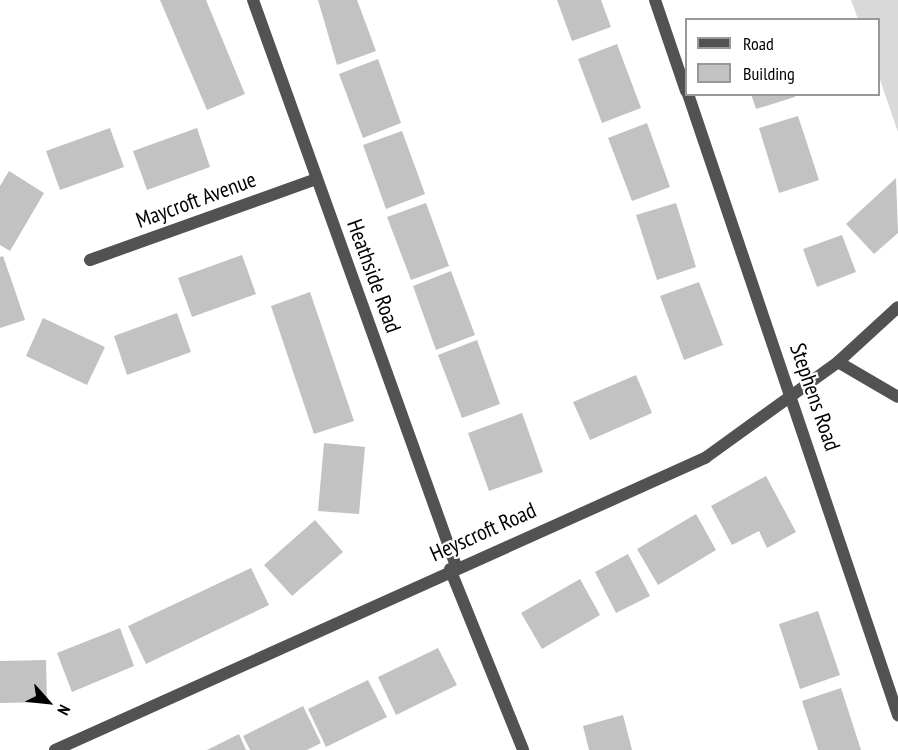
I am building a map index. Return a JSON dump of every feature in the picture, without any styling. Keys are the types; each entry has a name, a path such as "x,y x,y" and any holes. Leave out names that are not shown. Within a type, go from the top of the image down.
{"street":[{"name":"Heathside Road","path":"253,0 453,568 523,750"},
{"name":"Stephens Road","path":"655,0 685,87"},
{"name":"Stephens Road","path":"688,96 793,395 898,715"},
{"name":"Maycroft Avenue","path":"90,260 316,178"},
{"name":"Heyscroft Road","path":"55,750 453,568 705,458 838,362 898,307"},
{"path":"838,362 898,397"}],"shaded area":[{"path":"851,0 898,0 898,132 880,80 880,18 858,18"}],"building":[{"path":"160,0 206,0 245,94 207,110"},
{"path":"318,0 357,0 376,51 337,65"},
{"path":"557,0 601,0 611,27 572,41"},
{"path":"617,44 641,108 602,123 578,59"},
{"path":"378,59 401,123 363,138 339,74"},
{"path":"752,96 795,97 756,109"},
{"path":"798,116 819,180 779,193 759,128"},
{"path":"647,123 670,187 632,201 608,138"},
{"path":"110,128 124,167 60,190 46,151"},
{"path":"197,128 210,167 147,190 133,151"},
{"path":"402,131 425,194 386,209 363,145"},
{"path":"9,171 44,193 10,251 0,245 0,186"},
{"path":"896,178 898,233 874,254 846,224"},
{"path":"426,203 449,266 411,280 387,217"},
{"path":"676,203 696,267 657,280 636,215"},
{"path":"842,235 856,272 817,287 803,249"},
{"path":"242,255 256,294 192,317 178,278"},
{"path":"3,256 25,320 0,328 0,257"},
{"path":"451,271 475,335 436,350 413,286"},
{"path":"699,282 723,345 684,360 660,296"},
{"path":"310,292 354,421 314,434 271,306"},
{"path":"177,313 191,352 127,375 114,336"},
{"path":"43,318 105,347 87,385 26,356"},
{"path":"477,340 500,404 462,418 438,355"},
{"path":"636,375 652,413 590,440 573,402"},
{"path":"522,413 543,472 489,491 468,433"},
{"path":"324,443 365,447 359,514 318,511"},
{"path":"766,476 796,532 767,548 759,531 732,545 711,506"},
{"path":"696,514 716,550 658,585 637,549"},
{"path":"315,520 343,552 292,596 264,565"},
{"path":"628,554 650,596 616,613 595,572"},
{"path":"251,568 269,605 146,664 128,626"},
{"path":"580,579 600,615 542,649 521,613"},
{"path":"818,611 840,675 800,689 779,624"},
{"path":"120,628 134,666 72,692 57,653"},
{"path":"438,648 457,685 396,715 378,677"},
{"path":"46,660 47,702 0,703 0,661"},
{"path":"368,680 387,717 326,747 308,709"},
{"path":"841,688 861,750 818,750 802,701"},
{"path":"303,706 321,743 307,750 250,750 243,736"},
{"path":"623,715 632,750 589,750 583,726"},
{"path":"239,734 246,750 207,750"}]}
